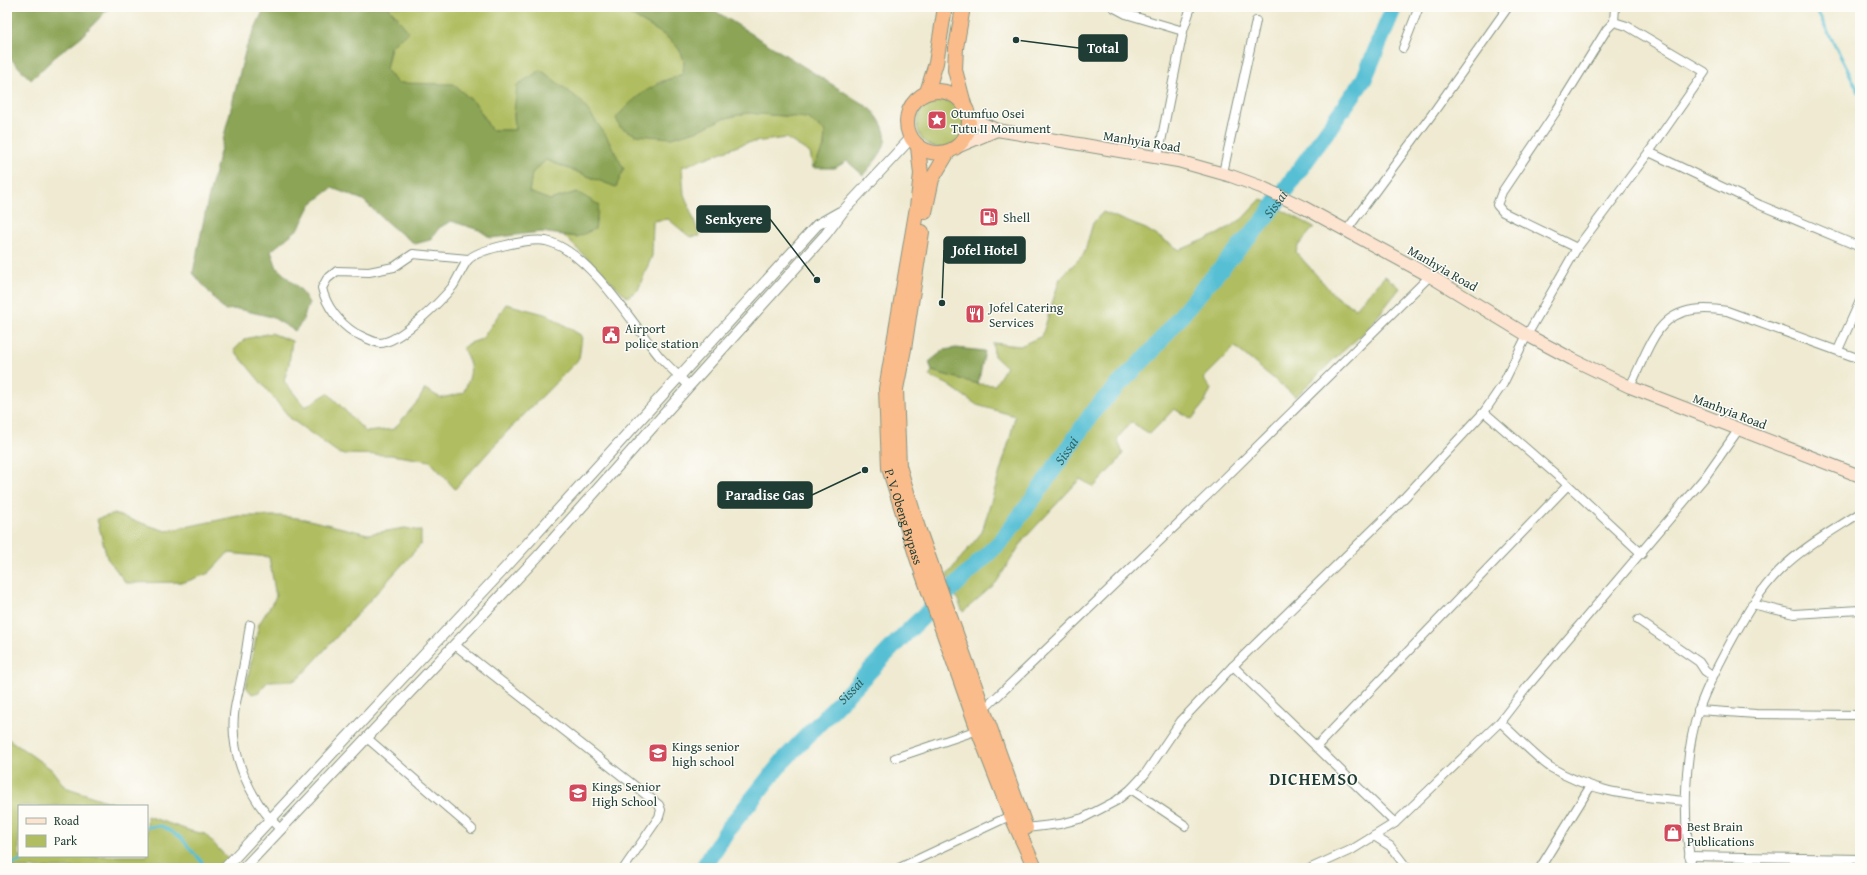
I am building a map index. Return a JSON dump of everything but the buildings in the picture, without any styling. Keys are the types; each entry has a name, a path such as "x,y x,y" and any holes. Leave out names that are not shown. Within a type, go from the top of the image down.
{"highway":[{"path":"927,92 936,63 945,7"},
{"path":"963,7 956,48 955,70 969,118 969,129 965,139 952,150 929,152 914,142 907,130 907,116 912,103 927,92 941,90 954,95 964,104"},
{"name":"P. V. Obeng Bypass","path":"914,142 921,174 917,207 886,389 889,468 937,594"},
{"name":"P. V. Obeng Bypass","path":"952,150 932,179 928,195 904,349 896,389 899,466 978,730 1015,813 1026,828 1044,868"},
{"name":"P. V. Obeng Bypass","path":"942,610 984,710 1015,813 1035,868"}],"main road":[{"name":"Manhyia Road","path":"969,118 998,130 1046,140 1158,157 1222,173 1261,187 1303,207 1430,276 1527,335 1630,387 1860,476"},
{"path":"952,150 998,130"}],"street":[{"path":"1113,7 1126,14 1183,31"},
{"path":"1158,157 1183,31 1191,7"},
{"path":"1403,48 1420,7"},
{"path":"1346,231 1433,113 1508,7"},
{"path":"1577,248 1503,212 1497,205 1502,192 1555,113 1607,29 1614,22 1615,7"},
{"path":"1222,173 1256,21"},
{"path":"1026,828 1060,824 1082,818 1116,801 1131,789 1145,774 1181,721 1233,666 1392,510 1484,412 1503,384 1527,335 1577,248 1649,152 1705,72 1628,26 1614,22"},
{"path":"244,868 540,554 826,234 844,210 914,142"},
{"path":"1649,152 1760,205 1860,247"},
{"path":"225,868 269,819 486,589 817,225 844,210"},
{"path":"468,260 413,254 394,267 370,272 336,271 327,278 322,288 325,300 336,316 350,330 365,338 380,343 391,340 404,333 438,303 452,287 468,260 489,249 528,241 544,241 558,247 584,264 660,356 689,386"},
{"path":"984,710 1214,489 1430,276"},
{"path":"1838,350 1860,301"},
{"path":"1630,387 1663,324 1673,316 1690,310 1709,308 1727,311 1860,359"},
{"path":"1484,412 1568,485 1642,554"},
{"path":"1310,868 1353,848 1395,823 1500,722 1527,687 1642,554 1706,477 1739,429"},
{"path":"1316,747 1568,485"},
{"path":"1692,868 1685,801 1691,739 1698,710 1712,676 1752,604 1778,572 1800,552 1860,513"},
{"path":"1752,604 1794,614 1860,610"},
{"path":"1638,620 1699,662 1705,671 1712,676"},
{"path":"250,625 234,715 234,731 238,755 244,774 259,805 269,819 281,830"},
{"path":"455,645 659,805 661,810 659,817 624,868"},
{"path":"1233,666 1395,823"},
{"path":"1698,710 1756,714 1860,715"},
{"path":"1500,722 1549,766 1590,787 1624,794 1685,801"},
{"path":"895,758 978,730"},
{"path":"367,738 472,829"},
{"path":"1540,868 1590,787"},
{"path":"1131,789 1186,826"},
{"path":"899,868 1015,813"},
{"path":"1374,836 1390,846 1407,868"},
{"path":"1690,856 1860,859"}],"green space":[{"path":"7,7 110,7 82,36 55,57 31,80 9,57"},
{"path":"265,7 388,7 409,32 390,47 386,69 397,83 453,84 476,104 491,130 515,130 514,113 517,85 541,70 581,101 605,134 624,169 616,187 546,160 532,173 529,192 550,200 577,192 599,205 595,229 577,237 541,232 491,238 479,230 451,221 439,228 430,240 415,244 391,226 363,200 332,188 311,204 299,228 271,251 277,268 301,290 309,303 302,322 295,331 272,317 238,309 224,310 193,273 207,204 246,48"},
{"path":"388,7 620,7 665,36 679,50 684,60 683,74 657,83 671,138 699,130 722,119 747,113 808,118 825,131 824,147 813,168 810,153 786,138 746,143 682,167 684,194 700,236 690,237 668,219 653,221 652,256 638,290 627,297 563,235 577,237 577,192 550,200 529,193 532,173 546,160 616,187 514,113 515,130 491,130 476,104 416,84 397,83 386,69 398,17"},
{"path":"620,7 709,7 871,109 879,119 883,128 885,144 882,151 863,175 847,161 835,168 813,168 824,147 825,131 808,118 747,113 722,119 699,130 671,138 636,135 620,127 616,118 624,109 646,91 662,82 683,74 684,60 679,50 665,36"},
{"path":"936,100 946,100 955,104 961,110 964,115 964,133 955,144 946,148 936,148 927,144 921,138 917,129 917,119 921,110 927,104"},
{"path":"1261,199 1314,227 1298,246 1296,252 1335,296 1355,308 1385,276 1400,288 1367,330 1333,360 1296,397 1235,347 1203,379 1211,389 1205,402 1192,419 1174,409 1150,434 1131,422 1117,439 1123,453 1118,461 1094,487 1080,479 1024,539 996,583 963,612 947,575 982,532 1010,438 1015,416 977,405 947,384 929,376 932,371 978,384 995,385 1006,367 994,356 993,343 1020,346 1042,336 1060,278 1084,254 1093,223 1103,212 1146,229 1180,250 1218,234 1242,219"},
{"path":"506,304 548,315 582,336 579,359 504,435 455,489 430,461 391,455 340,454 291,419 234,350 245,339 271,333 292,341 289,364 284,381 305,407 328,393 366,432 394,429 418,401 425,389 441,398 463,393 470,376 470,366 463,349 467,344 482,339"},
{"path":"956,348 985,351 978,384 932,371 929,362 944,350"},
{"path":"114,514 166,531 238,516 281,516 305,519 368,534 405,528 421,531 421,544 300,677 293,681 268,681 259,692 252,694 246,687 259,624 276,597 269,557 228,553 209,573 185,582 126,583 107,558 97,519"},
{"path":"7,738 51,769 65,787 118,805 18,805 18,857 148,857 148,816 191,831 205,834 228,859 219,868 7,868"}],"waterway":[{"name":"Sissai","path":"703,868 728,829 783,761 905,634 1002,540 1035,496 1095,409 1151,352 1207,284 1263,221 1364,79 1394,7"},
{"path":"1815,7 1860,94"},
{"path":"148,827 162,826 180,837 207,868"},
{"path":"7,866 22,860 24,857"}],"place":[{"name":"Total","path":"1016,40"},
{"name":"Otumfuo Osei Tutu II Monument","path":"937,120"},
{"name":"Shell","path":"989,217"},
{"name":"Senkyere","path":"817,280"},
{"name":"Jofel Hotel","path":"942,303"},
{"name":"Jofel Catering Services","path":"975,314"},
{"name":"Airport police station","path":"611,335"},
{"name":"Paradise Gas","path":"865,470"},
{"name":"Kings senior high school","path":"658,753"},
{"name":"Kings Senior High School","path":"578,793"},
{"name":"Best Brain Publications","path":"1673,833"}],"district":[{"name":"DICHEMSO","path":"1314,779"}]}
